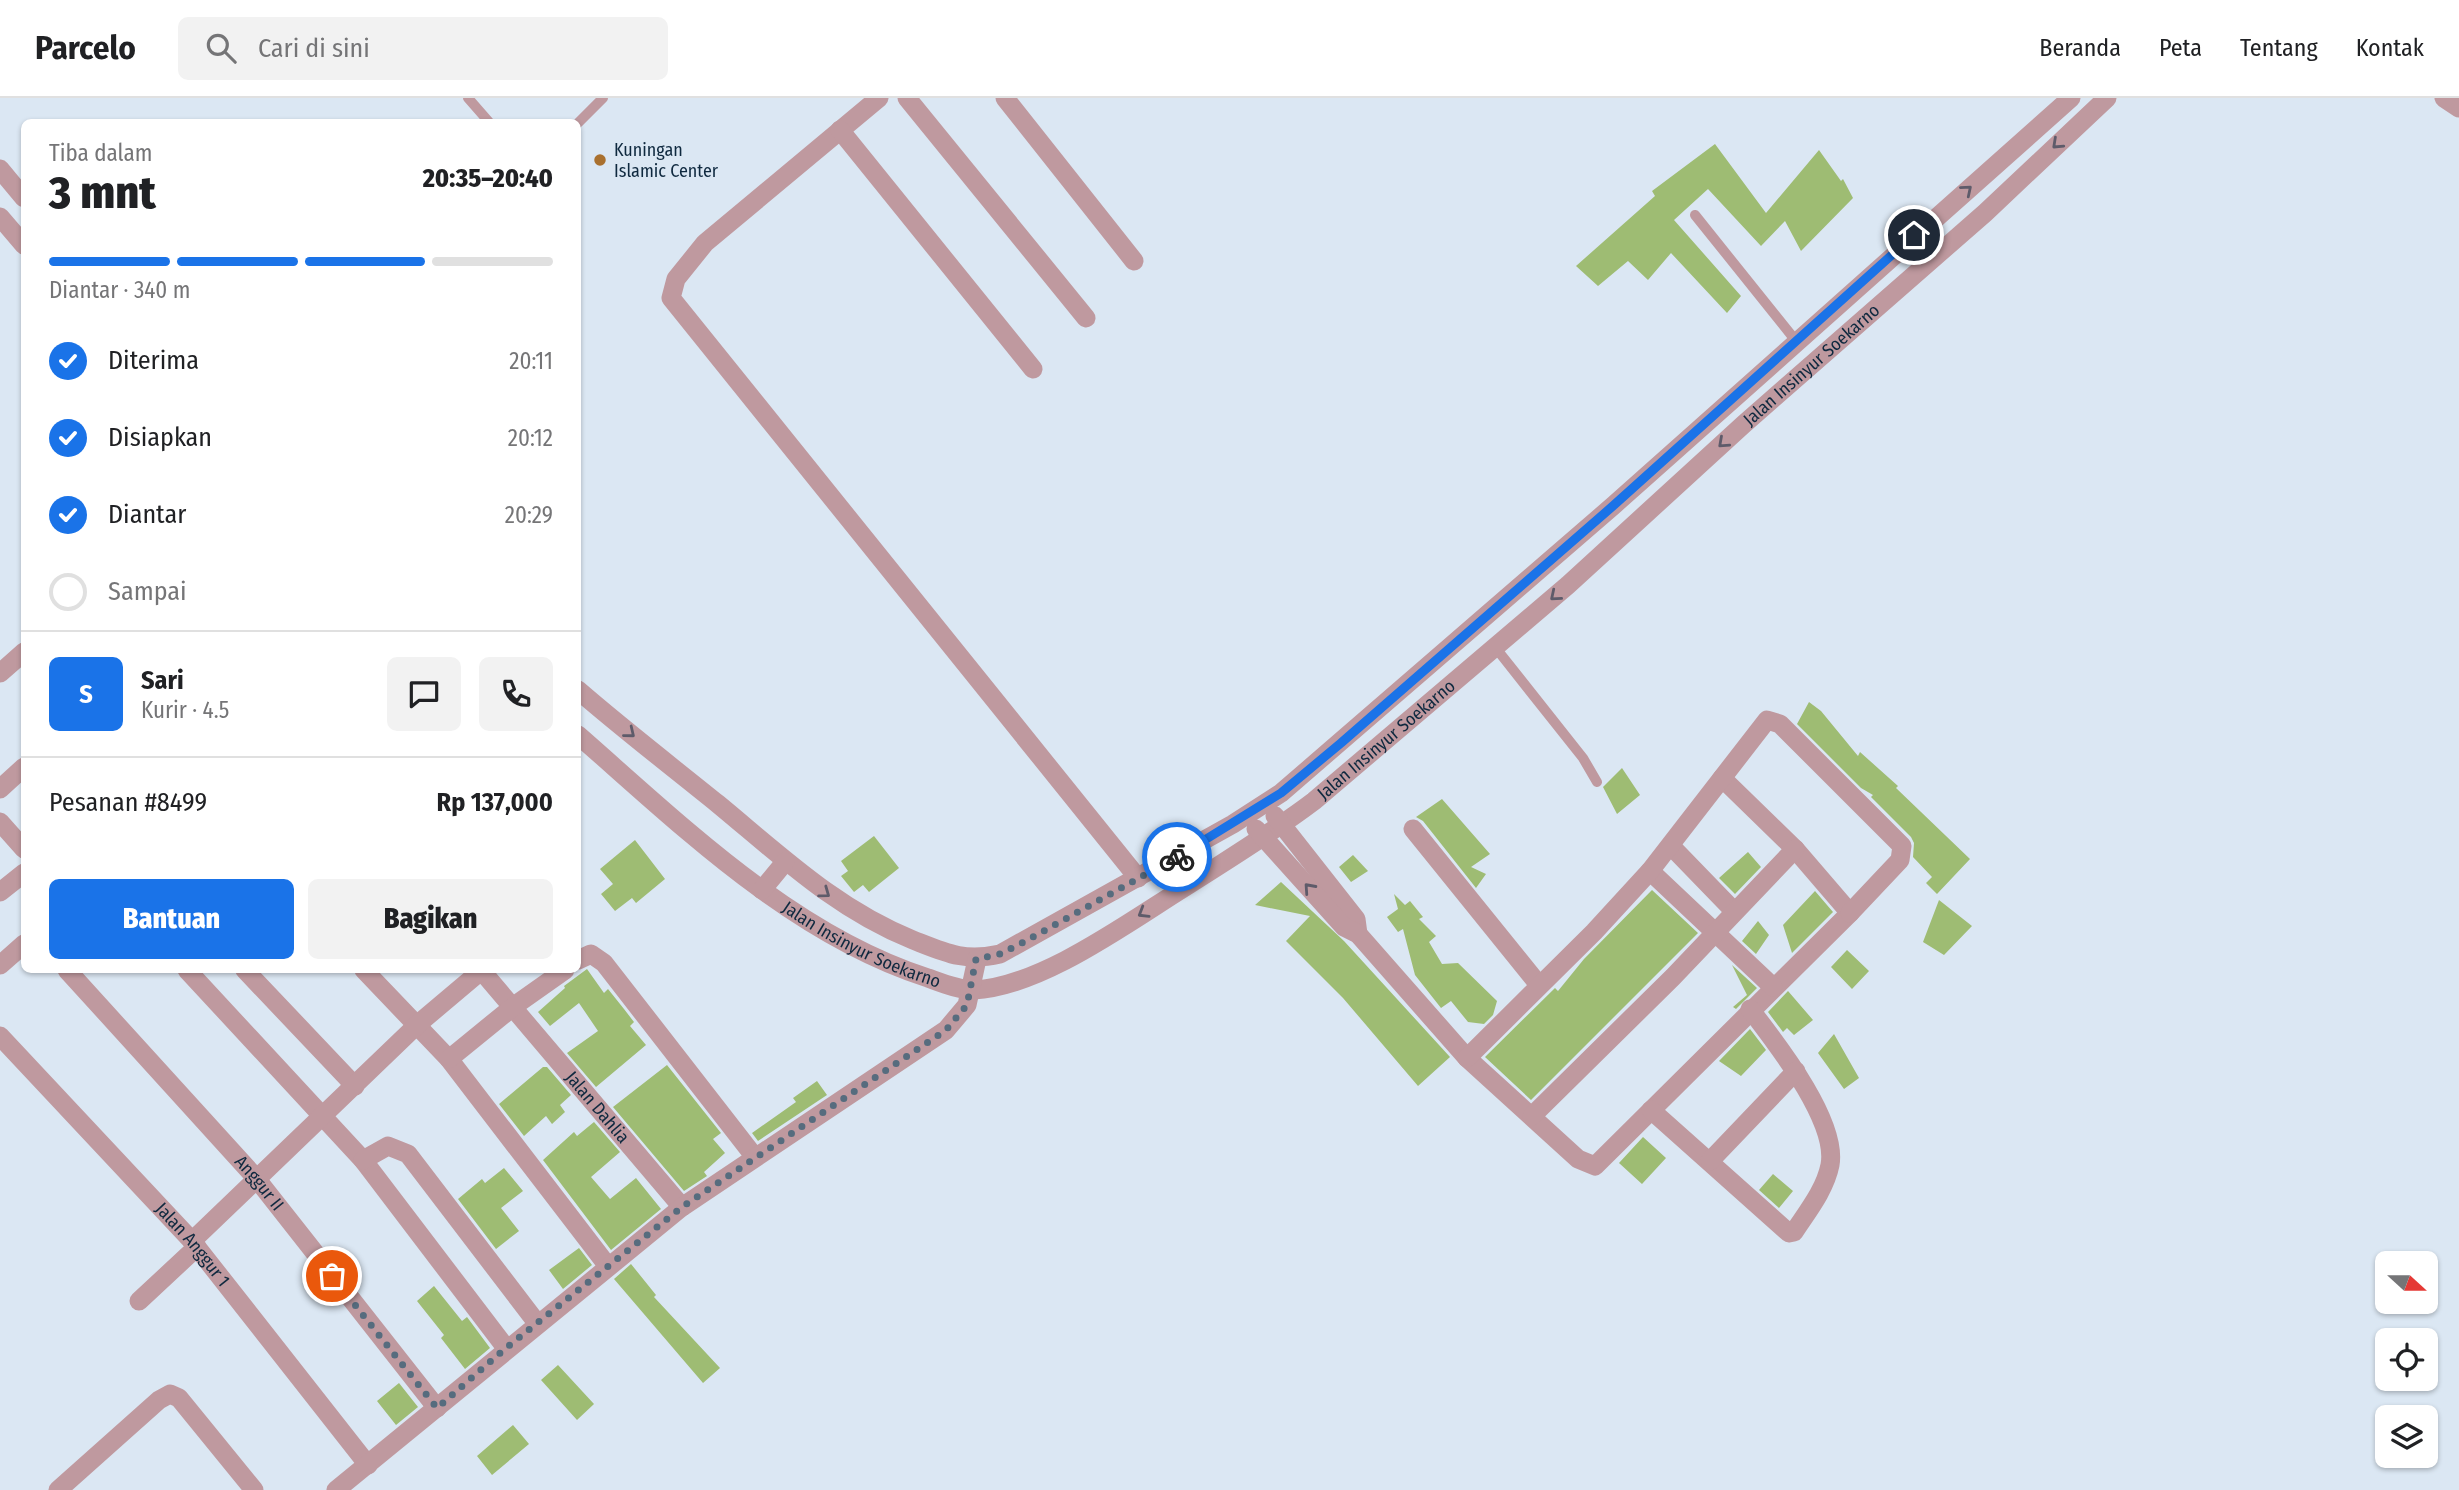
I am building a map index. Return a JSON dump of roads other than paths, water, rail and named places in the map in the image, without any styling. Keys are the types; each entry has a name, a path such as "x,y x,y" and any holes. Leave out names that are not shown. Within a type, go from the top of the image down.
{"street":[{"path":"879,98 705,243 676,279 671,298 1138,878"},
{"path":"907,98 1086,318"},
{"path":"1005,98 1134,261"},
{"name":"Jalan Insinyur Soekarno","path":"581,738 762,890 797,914 874,956 911,973 972,990 1010,984 1037,973 1145,912 1282,825 1495,647 1986,213 2107,98"},
{"path":"2444,98 2459,108"},
{"name":"Jalan Insinyur Soekarno","path":"581,692 785,862 839,903 885,929 953,956 976,959 1000,954 1244,817 1341,743 1605,512 2065,100"},
{"path":"840,130 1033,369"},
{"path":"0,169 21,194"},
{"path":"0,217 21,242"},
{"path":"1605,512 1622,533"},
{"path":"0,673 21,655"},
{"path":"1244,817 1344,927 1358,934 1467,1058 1578,1160 1591,1167 1599,1164 1750,1009 1850,913 1900,860 1903,850 1900,842 1773,720 1761,726 1671,846 1594,933 1467,1058"},
{"path":"0,789 21,770"},
{"path":"1722,778 1795,849 1850,913"},
{"path":"1265,803 1356,919 1358,934"},
{"path":"0,822 21,846"},
{"path":"1413,829 1539,985"},
{"path":"1671,846 1733,910"},
{"path":"1532,1116 1795,849"},
{"path":"762,890 785,862"},
{"path":"1650,871 1773,987"},
{"path":"0,892 21,875"},
{"path":"0,965 21,947"},
{"path":"581,959 591,954 604,962 754,1156"},
{"path":"336,1490 607,1265 682,1207 754,1156 946,1030 960,1015 972,990 976,959"},
{"name":"Anggur II","path":"70,973 256,1178 437,1408"},
{"path":"190,973 363,1160 506,1348"},
{"path":"248,973 355,1086"},
{"path":"367,973 449,1059 607,1265"},
{"path":"139,1301 256,1178 418,1024 478,973"},
{"name":"Jalan Dahlia","path":"485,973 682,1207"},
{"path":"449,1059 514,1006 561,973"},
{"path":"1651,1110 1789,1233 1794,1232 1826,1178 1830,1148 1796,1071 1750,1009"},
{"name":"Jalan Anggur 1","path":"1,1039 195,1244 368,1465"},
{"path":"1710,1161 1796,1071"},
{"path":"363,1160 388,1146 408,1154 537,1323"},
{"path":"58,1490 159,1399 170,1394 179,1398 254,1490"}],"lane":[{"path":"468,98 486,119"},
{"path":"581,120 603,98"},
{"path":"1695,215 1796,341"},
{"path":"1495,647 1576,749 1597,782"}],"place":[{"name":"Kuningan Islamic Center","path":"600,160"}]}
